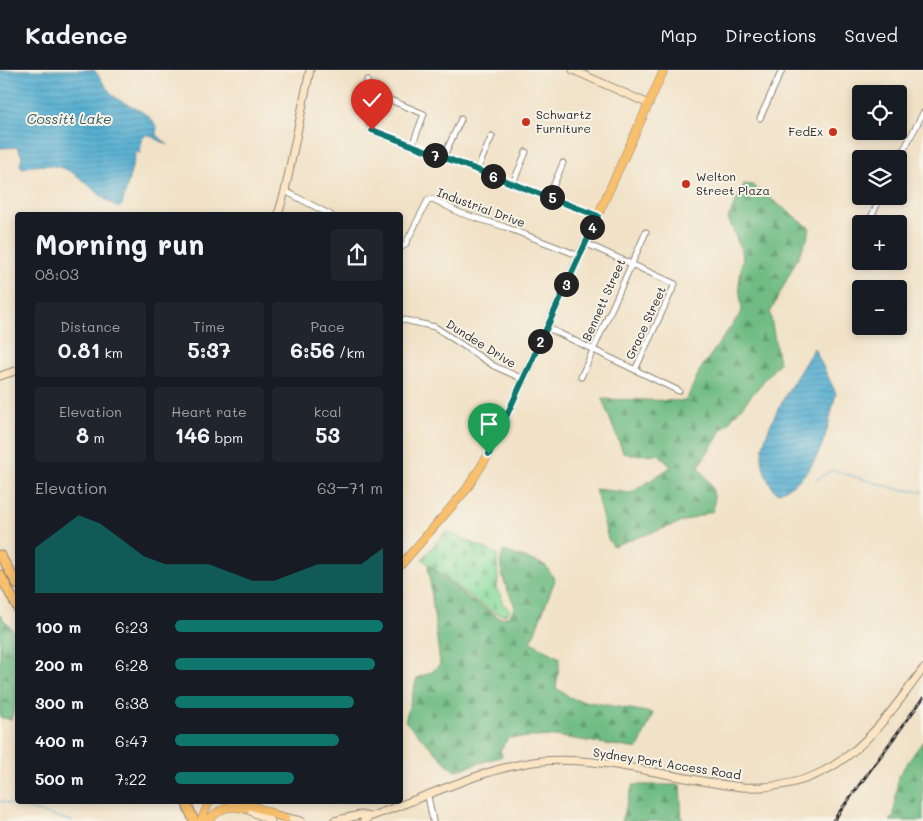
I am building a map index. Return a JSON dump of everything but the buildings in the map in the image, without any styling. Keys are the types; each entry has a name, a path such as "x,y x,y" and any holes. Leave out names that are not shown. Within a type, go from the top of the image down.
{"highway":[{"path":"0,555 15,580"},
{"path":"0,575 15,602"},
{"path":"187,804 194,821"}],"main road":[{"path":"279,212 310,70"},
{"path":"573,70 649,104"},
{"path":"403,560 459,499 477,473 502,428 546,327 664,70"},
{"path":"0,376 15,371"},
{"name":"Sydney Port Access Road","path":"334,821 360,815 366,819 503,769 552,760 596,764 742,787 766,787 793,782 830,768 862,746 878,729 923,669"},
{"path":"201,821 208,804"},
{"path":"258,804 285,818"},
{"path":"246,805 271,821"},
{"path":"208,821 226,807 246,805 285,818 301,821"}],"street":[{"path":"760,118 782,70"},
{"path":"368,80 370,126 372,130 598,216"},
{"path":"368,97 383,97 424,114 412,146"},
{"path":"904,150 923,113"},
{"path":"443,158 461,119"},
{"path":"477,170 492,136"},
{"path":"513,183 526,152"},
{"path":"549,196 563,162"},
{"path":"285,191 325,212"},
{"name":"Industrial Drive","path":"403,246 406,244 428,200 433,199 460,213 505,227 580,256"},
{"name":"Bennett Street","path":"581,377 646,232"},
{"path":"585,243 631,264"},
{"name":"Grace Street","path":"631,264 675,284 635,370"},
{"name":"Dundee Drive","path":"403,320 435,327 494,366 523,380"},
{"path":"546,327 679,391"},
{"path":"428,796 433,821"}],"green space":[{"path":"744,184 752,185 810,228 808,237 770,313 779,363 723,429 698,467 711,487 714,498 713,511 613,546 608,539 595,489 631,493 671,467 659,454 631,455 623,452 602,399 686,401 700,370 742,311 739,285 743,255 728,218"},
{"path":"446,531 497,554 498,581 496,590 501,594 502,603 510,610 506,615 498,614 476,601 422,559"},
{"path":"504,551 545,565 555,580 531,642 560,658 556,688 573,699 653,713 638,749 555,736 508,738 500,751 502,756 454,771 405,721 417,678 432,672 440,664 428,565 471,600 500,618 508,617 515,607 502,572 501,557"},
{"path":"0,615 15,633 15,707 11,720 0,717"},
{"path":"923,741 923,821 890,821 894,815 898,776"},
{"path":"633,785 680,785 682,821 621,821"}],"water":[{"name":"Cossitt Lake","path":"0,70 94,70 116,98 143,112 152,121 157,127 156,134 168,145 147,134 142,139 140,153 136,152 122,205 118,208 75,174 65,169 39,165 22,168 20,164 22,156 17,147 0,148 0,120 3,104 0,100"},
{"path":"814,348 836,393 829,424 812,465 791,486 777,493 769,482 764,468 762,459 763,447 767,433 782,402"}],"waterway":[{"path":"816,480 832,470 897,489 923,492"},
{"path":"0,801 72,821"}],"railway":[{"path":"833,821 923,698"}],"place":[{"name":"Schwartz Furniture","path":"526,122"},
{"name":"FedEx","path":"833,132"},
{"name":"Welton Street Plaza","path":"686,184"}],"route":[{"path":"372,130 598,216 489,454"}]}
